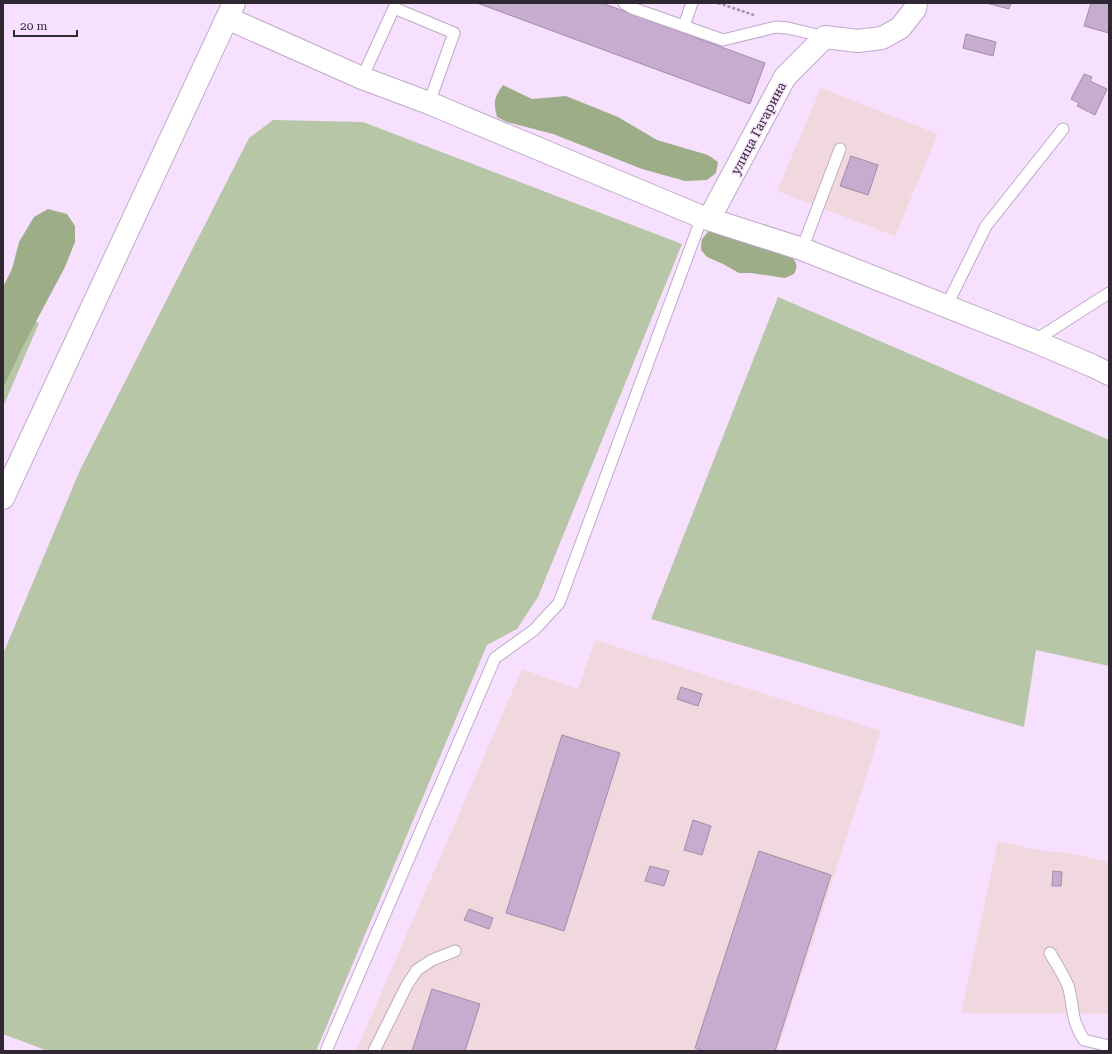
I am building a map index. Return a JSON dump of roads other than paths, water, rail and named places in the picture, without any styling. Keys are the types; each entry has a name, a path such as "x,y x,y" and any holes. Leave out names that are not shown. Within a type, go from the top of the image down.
{"street":[{"path":"825,37 858,41 882,38 900,28 915,9 916,3"},
{"path":"3,498 231,10 362,78 429,103 706,218 802,249 1034,341 1109,374"},
{"name":"улица Гагарина","path":"706,218 786,77 825,37"}],"lane":[{"path":"624,3 632,8 723,40 776,27 788,28 825,37"},
{"path":"684,26 692,3"},
{"path":"362,78 394,8 454,32 429,103"},
{"path":"946,307 986,226 1063,129"},
{"path":"802,249 840,149"},
{"path":"326,1051 495,658 534,630 559,603 706,218"},
{"path":"1034,341 1109,293"},
{"path":"374,1051 407,985 417,970 432,960 454,951"},
{"path":"1050,953 1069,988 1072,1013 1080,1035 1084,1040 1109,1046"}]}
